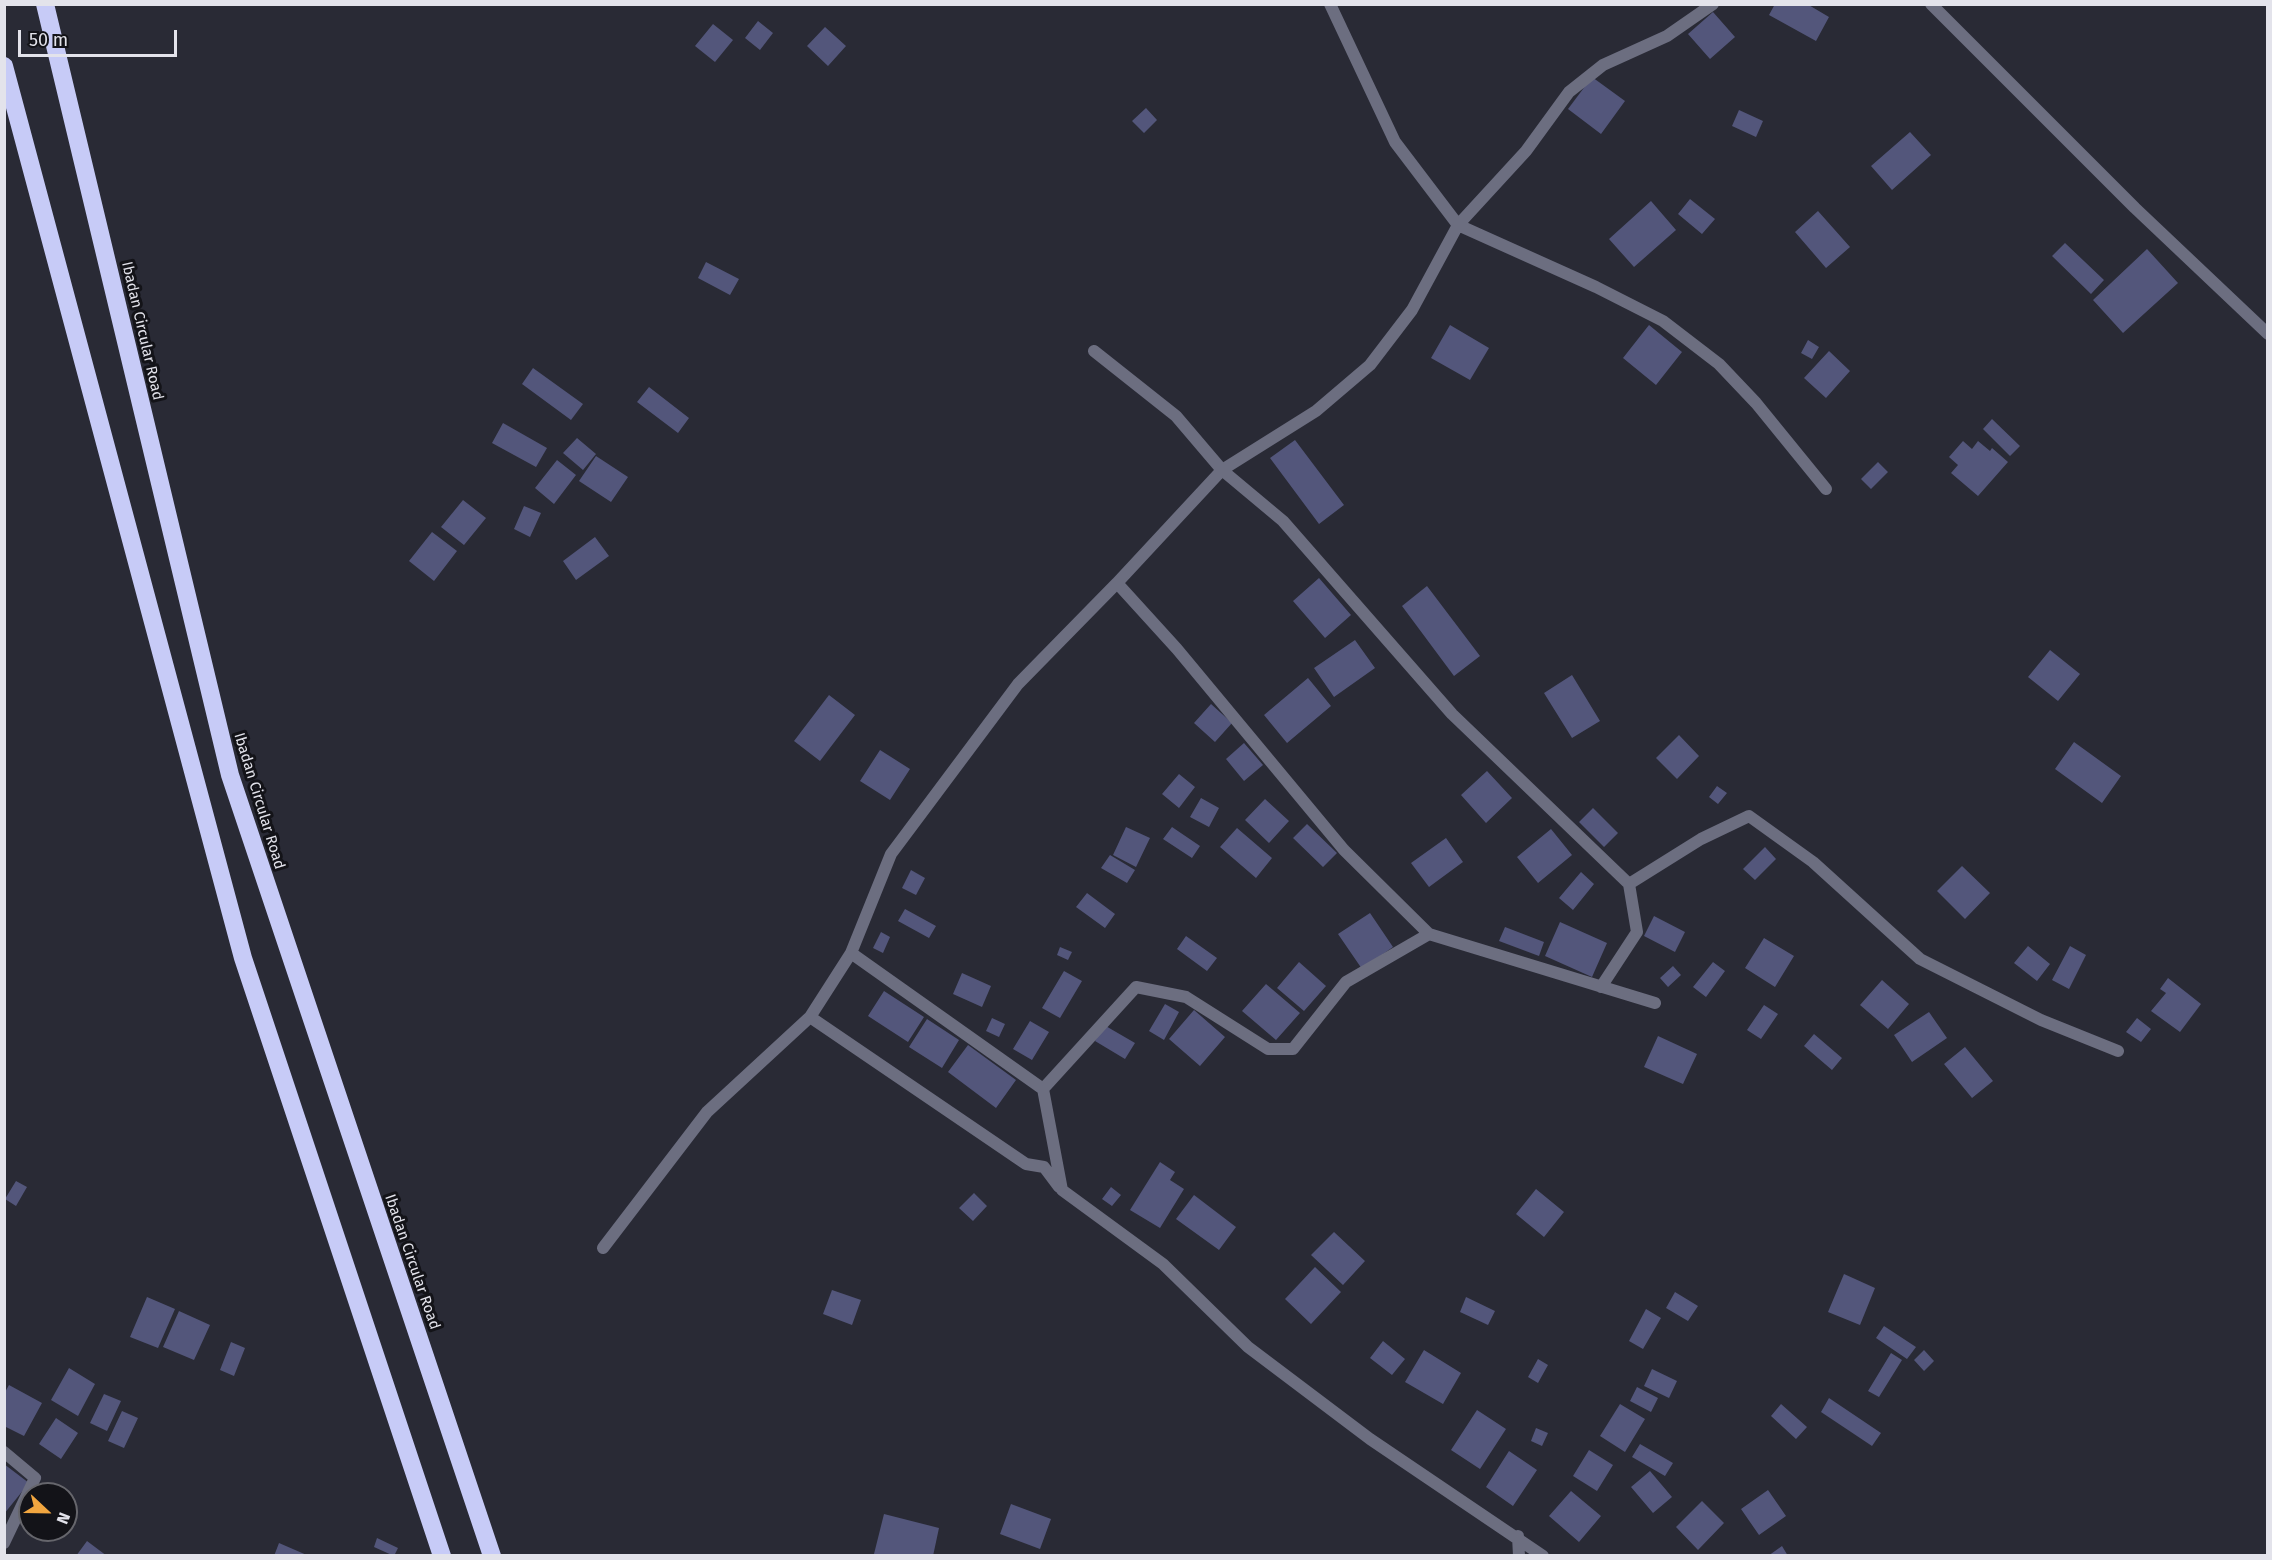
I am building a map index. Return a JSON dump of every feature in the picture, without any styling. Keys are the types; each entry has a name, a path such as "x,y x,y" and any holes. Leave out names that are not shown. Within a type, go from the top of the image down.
{"highway":[{"name":"Ibadan Circular Road","path":"45,4 230,775 492,1556"},
{"path":"4,66 243,958 442,1556"}],"street":[{"path":"1330,4 1395,142 1458,225 1596,287 1664,321 1719,364 1756,403 1826,489"},
{"path":"603,1248 707,1112 810,1017 851,953 891,854 1018,684 1117,583 1222,470 1316,411 1370,365 1412,310 1458,225 1526,151 1569,92 1604,65 1667,36 1713,4"},
{"path":"1931,4 2160,232 2268,334"},
{"path":"1094,351 1176,416 1222,470 1283,521 1452,714 1629,884 1637,932 1601,987"},
{"path":"1117,583 1177,649 1344,850 1429,934 1655,1003"},
{"path":"1629,884 1701,838 1749,816 1813,862 1920,959 2042,1020 2118,1051"},
{"path":"1043,1089 1136,987 1186,998 1268,1049 1293,1049 1346,982 1429,934"},
{"path":"851,953 1043,1089 1062,1190"},
{"path":"810,1017 1026,1164 1044,1167 1062,1190 1163,1264 1248,1347 1360,1432 1518,1536 1543,1556"},
{"path":"4,1452 35,1478 4,1543"},
{"path":"1518,1536 1519,1556"}],"building":[{"path":"1775,4 1807,4 1829,17 1816,41 1769,15"},
{"path":"1713,12 1735,37 1710,59 1688,34"},
{"path":"758,21 773,33 760,50 745,38"},
{"path":"713,24 733,40 715,62 695,46"},
{"path":"825,27 846,46 828,66 807,46"},
{"path":"1592,77 1625,101 1601,134 1568,109"},
{"path":"1146,108 1157,120 1144,133 1132,121"},
{"path":"1739,110 1763,121 1756,137 1732,126"},
{"path":"1910,132 1931,155 1892,190 1871,166"},
{"path":"1690,199 1715,219 1702,234 1678,214"},
{"path":"1651,201 1676,230 1634,267 1609,239"},
{"path":"1818,211 1850,247 1826,268 1795,232"},
{"path":"2065,243 2104,280 2091,294 2052,256"},
{"path":"2147,249 2178,283 2123,333 2093,300"},
{"path":"706,262 739,279 730,295 698,278"},
{"path":"1450,325 1489,348 1470,380 1431,358"},
{"path":"1649,325 1682,352 1656,385 1623,358"},
{"path":"1808,340 1819,347 1812,359 1801,353"},
{"path":"1829,351 1850,371 1826,398 1804,378"},
{"path":"533,368 583,404 571,420 522,384"},
{"path":"649,387 689,418 678,433 637,402"},
{"path":"1992,419 2020,446 2010,456 1983,429"},
{"path":"503,423 547,448 536,467 492,443"},
{"path":"577,438 596,454 583,470 563,453"},
{"path":"1295,440 1344,505 1319,524 1270,458"},
{"path":"1963,441 1972,449 1978,441 1990,451 1992,448 2008,462 1978,496 1951,473 1958,465 1949,457"},
{"path":"596,456 628,477 611,502 579,481"},
{"path":"557,460 576,475 554,504 535,488"},
{"path":"1878,462 1888,472 1871,489 1861,479"},
{"path":"463,500 486,518 464,545 441,527"},
{"path":"524,506 541,513 530,537 514,529"},
{"path":"432,532 457,551 434,581 409,561"},
{"path":"595,537 609,556 576,580 563,561"},
{"path":"1319,578 1351,615 1325,638 1293,601"},
{"path":"1427,586 1480,656 1454,676 1402,606"},
{"path":"1355,640 1375,668 1334,697 1314,668"},
{"path":"2050,650 2080,674 2058,701 2028,677"},
{"path":"1572,675 1600,721 1572,738 1544,693"},
{"path":"1308,678 1331,706 1287,743 1264,715"},
{"path":"829,695 855,715 820,761 794,741"},
{"path":"1211,704 1232,723 1215,742 1194,723"},
{"path":"1679,735 1699,756 1677,779 1656,758"},
{"path":"2074,742 2121,776 2102,803 2055,769"},
{"path":"1244,743 1263,765 1244,781 1226,759"},
{"path":"880,750 910,769 890,800 860,781"},
{"path":"1487,771 1512,798 1486,823 1461,795"},
{"path":"1179,774 1195,787 1179,808 1162,794"},
{"path":"1717,786 1727,793 1718,804 1709,797"},
{"path":"1201,798 1219,808 1209,827 1190,817"},
{"path":"1265,799 1289,821 1269,843 1245,820"},
{"path":"1593,808 1618,833 1604,847 1579,822"},
{"path":"1307,824 1337,853 1323,867 1293,838"},
{"path":"1126,827 1150,838 1136,867 1113,855"},
{"path":"1172,827 1200,846 1192,858 1163,839"},
{"path":"1237,828 1272,858 1256,878 1220,847"},
{"path":"1551,829 1572,855 1538,883 1517,857"},
{"path":"1446,838 1463,862 1429,887 1411,863"},
{"path":"1765,847 1776,859 1755,880 1743,869"},
{"path":"1110,855 1135,870 1127,883 1101,868"},
{"path":"1962,866 1990,893 1965,919 1937,891"},
{"path":"911,870 925,878 916,895 902,888"},
{"path":"1581,872 1594,884 1573,910 1559,898"},
{"path":"1087,893 1115,914 1105,928 1076,907"},
{"path":"905,909 936,926 929,938 898,921"},
{"path":"1370,913 1393,947 1362,969 1338,934"},
{"path":"1654,916 1685,932 1675,952 1644,936"},
{"path":"1560,922 1607,943 1592,977 1545,956"},
{"path":"1505,927 1544,942 1539,956 1499,941"},
{"path":"881,932 890,937 883,953 873,948"},
{"path":"1186,936 1217,958 1207,971 1177,949"},
{"path":"1764,938 1794,956 1775,987 1745,968"},
{"path":"2028,946 2050,964 2037,981 2014,963"},
{"path":"2070,946 2086,955 2069,989 2052,980"},
{"path":"1060,947 1072,952 1068,960 1057,955"},
{"path":"1299,962 1326,986 1304,1011 1277,988"},
{"path":"1713,962 1725,971 1706,997 1693,987"},
{"path":"1673,966 1681,975 1668,987 1660,978"},
{"path":"1064,971 1082,981 1060,1018 1042,1008"},
{"path":"962,973 991,986 982,1007 953,994"},
{"path":"2168,978 2201,1004 2180,1032 2151,1011 2166,993 2160,989"},
{"path":"1882,980 1909,1004 1888,1029 1860,1005"},
{"path":"1266,984 1300,1013 1276,1040 1242,1011"},
{"path":"884,991 924,1017 908,1042 868,1016"},
{"path":"1165,1004 1179,1012 1164,1040 1149,1031"},
{"path":"1764,1005 1778,1014 1761,1039 1747,1030"},
{"path":"1194,1010 1225,1037 1200,1066 1169,1039"},
{"path":"1929,1012 1947,1038 1912,1062 1894,1035"},
{"path":"992,1018 1005,1024 999,1037 986,1031"},
{"path":"2137,1018 2151,1029 2141,1042 2126,1032"},
{"path":"927,1019 959,1040 942,1068 909,1047"},
{"path":"1030,1021 1049,1032 1032,1060 1013,1049"},
{"path":"1104,1025 1135,1043 1125,1059 1095,1041"},
{"path":"1814,1034 1842,1058 1832,1070 1804,1046"},
{"path":"1658,1036 1697,1054 1683,1084 1644,1067"},
{"path":"968,1045 1016,1080 996,1108 948,1072"},
{"path":"1965,1047 1993,1081 1972,1098 1944,1064"},
{"path":"1160,1162 1175,1172 1170,1180 1184,1189 1160,1228 1130,1210"},
{"path":"16,1181 27,1187 16,1206 5,1199"},
{"path":"1111,1187 1121,1195 1112,1206 1102,1199"},
{"path":"1536,1189 1564,1212 1544,1237 1516,1214"},
{"path":"974,1193 987,1206 973,1221 959,1208"},
{"path":"1194,1195 1236,1227 1219,1250 1176,1219"},
{"path":"1334,1232 1365,1261 1343,1285 1311,1255"},
{"path":"1315,1267 1341,1292 1311,1324 1285,1299"},
{"path":"1844,1274 1875,1288 1860,1325 1828,1312"},
{"path":"832,1290 861,1300 852,1325 823,1314"},
{"path":"1675,1292 1698,1306 1688,1321 1666,1308"},
{"path":"147,1297 175,1309 158,1348 130,1337"},
{"path":"1466,1297 1495,1311 1488,1325 1460,1312"},
{"path":"1646,1309 1661,1318 1643,1349 1629,1341"},
{"path":"179,1311 210,1325 194,1360 163,1347"},
{"path":"1884,1326 1916,1347 1907,1359 1876,1338"},
{"path":"1383,1341 1405,1359 1392,1375 1370,1358"},
{"path":"231,1342 245,1348 234,1376 220,1370"},
{"path":"1424,1350 1461,1373 1443,1404 1405,1382"},
{"path":"1924,1350 1934,1361 1924,1371 1914,1360"},
{"path":"1891,1353 1902,1360 1879,1397 1868,1391"},
{"path":"1538,1359 1548,1365 1538,1383 1528,1377"},
{"path":"69,1368 95,1384 78,1416 51,1400"},
{"path":"1652,1369 1677,1381 1669,1398 1644,1386"},
{"path":"9,1385 42,1403 24,1436 4,1426 4,1394"},
{"path":"1637,1387 1658,1398 1651,1412 1630,1401"},
{"path":"104,1394 121,1401 107,1431 90,1423"},
{"path":"1829,1398 1881,1433 1872,1446 1821,1412"},
{"path":"1620,1404 1645,1419 1625,1452 1600,1436"},
{"path":"1781,1404 1807,1427 1796,1439 1771,1416"},
{"path":"1477,1410 1506,1429 1480,1469 1451,1450"},
{"path":"122,1411 138,1418 124,1448 108,1441"},
{"path":"56,1418 78,1433 61,1459 39,1444"},
{"path":"1536,1428 1548,1433 1542,1446 1531,1441"},
{"path":"1640,1444 1673,1463 1665,1476 1632,1457"},
{"path":"1589,1450 1613,1465 1597,1491 1573,1476"},
{"path":"1509,1451 1537,1470 1513,1506 1486,1487"},
{"path":"4,1464 28,1482 18,1482 18,1497 4,1514"},
{"path":"1650,1471 1672,1497 1653,1513 1631,1487"},
{"path":"1768,1490 1786,1516 1759,1535 1741,1509"},
{"path":"1571,1491 1601,1516 1579,1542 1549,1516"},
{"path":"1702,1501 1724,1523 1698,1550 1676,1527"},
{"path":"1011,1504 1051,1519 1040,1549 1000,1534"},
{"path":"884,1514 939,1528 933,1556 874,1554"},
{"path":"377,1538 398,1548 394,1556 374,1547"},
{"path":"87,1541 107,1556 76,1556"},
{"path":"279,1543 309,1556 274,1556"},
{"path":"1782,1546 1788,1556 1768,1556"}]}
